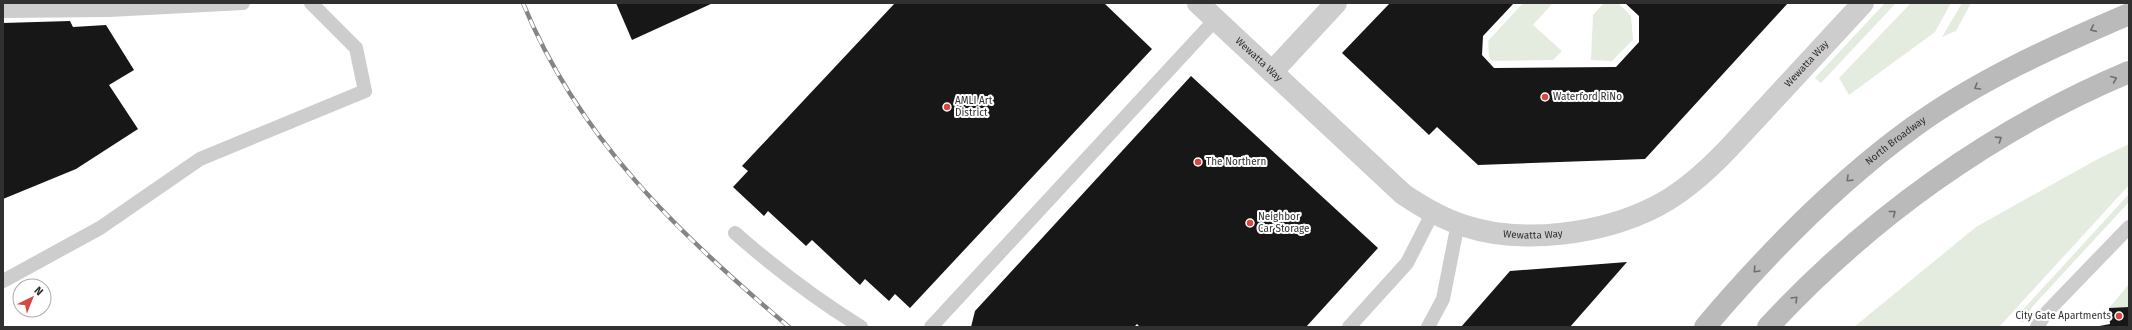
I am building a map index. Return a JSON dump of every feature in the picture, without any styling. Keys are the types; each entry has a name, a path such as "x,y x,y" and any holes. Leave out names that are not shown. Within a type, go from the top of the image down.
{"main road":[{"name":"North Broadway","path":"1705,327 1770,255 1814,212 1856,172 1912,127 1976,87 2047,51 2129,14"},
{"path":"1768,327 1819,275 1866,234 1953,168 2052,108 2091,88 2129,72"}],"street":[{"name":"Wewatta Way","path":"1198,3 1403,194 1433,212 1458,223 1496,234 1545,234 1581,231 1608,225 1657,206 1683,190 1707,170 1863,3"},
{"path":"1272,72 1336,3"}],"lane":[{"path":"3,11 109,10 243,3"},
{"path":"3,282 100,228 200,159 365,91 356,48 311,3"},
{"path":"931,327 1216,20"},
{"path":"1349,327 1407,263 1433,212"},
{"path":"1428,327 1443,299 1458,223"},
{"path":"2037,327 2046,313 2129,227"},
{"path":"735,233 778,270 818,300 861,327"}],"shaded area":[{"path":"1523,3 1553,3 1533,25 1562,51 1553,60 1492,61 1489,57 1488,41"},
{"path":"1604,3 1618,3 1631,16 1633,40 1612,61 1591,60 1593,15"},
{"path":"1885,3 1896,3 1821,83 1815,78"},
{"path":"1911,3 1951,3 1935,32 1849,95 1839,78"},
{"path":"1962,3 1971,3 1956,31 1942,37"},
{"path":"2129,144 2129,185 1999,327 1854,327 1976,227 2096,160"},
{"path":"2129,194 2129,202 2033,306 2024,322 2017,321 2018,315"},
{"path":"2129,284 2129,307 2109,308"}],"building":[{"path":"616,3 713,3 632,40"},
{"name":"AMLI Art District","path":"895,3 1104,3 1152,49 910,308 895,294 889,301 865,279 860,285 812,240 806,246 768,211 764,216 733,187 748,171 742,166"},
{"name":"Waterford RiNo","path":"1390,3 1514,3 1483,36 1482,55 1494,68 1616,67 1639,42 1639,16 1625,3 1788,3 1645,159 1478,165 1437,127 1429,135 1342,53"},
{"path":"70,21 73,27 106,25 134,70 109,85 138,129 76,169 3,199 3,23"},
{"name":"The Northern","path":"1191,76 1378,248 1306,327 1140,327 1137,324 1134,327 971,327 975,311"},
{"path":"1627,262 1570,327 1461,327 1510,271"},
{"name":"City Gate Apartments","path":"2129,307 2129,327 2094,327 2110,324 2109,308"}],"railway":[{"path":"523,3 546,52 572,98 603,141 671,220 709,257 789,327"}],"place":[{"name":"Waterford RiNo","path":"1545,97"},
{"name":"AMLI Art District","path":"947,107"},
{"name":"The Northern","path":"1198,162"},
{"name":"Neighbor Car Storage","path":"1250,223"},
{"name":"City Gate Apartments","path":"2119,316"}]}
